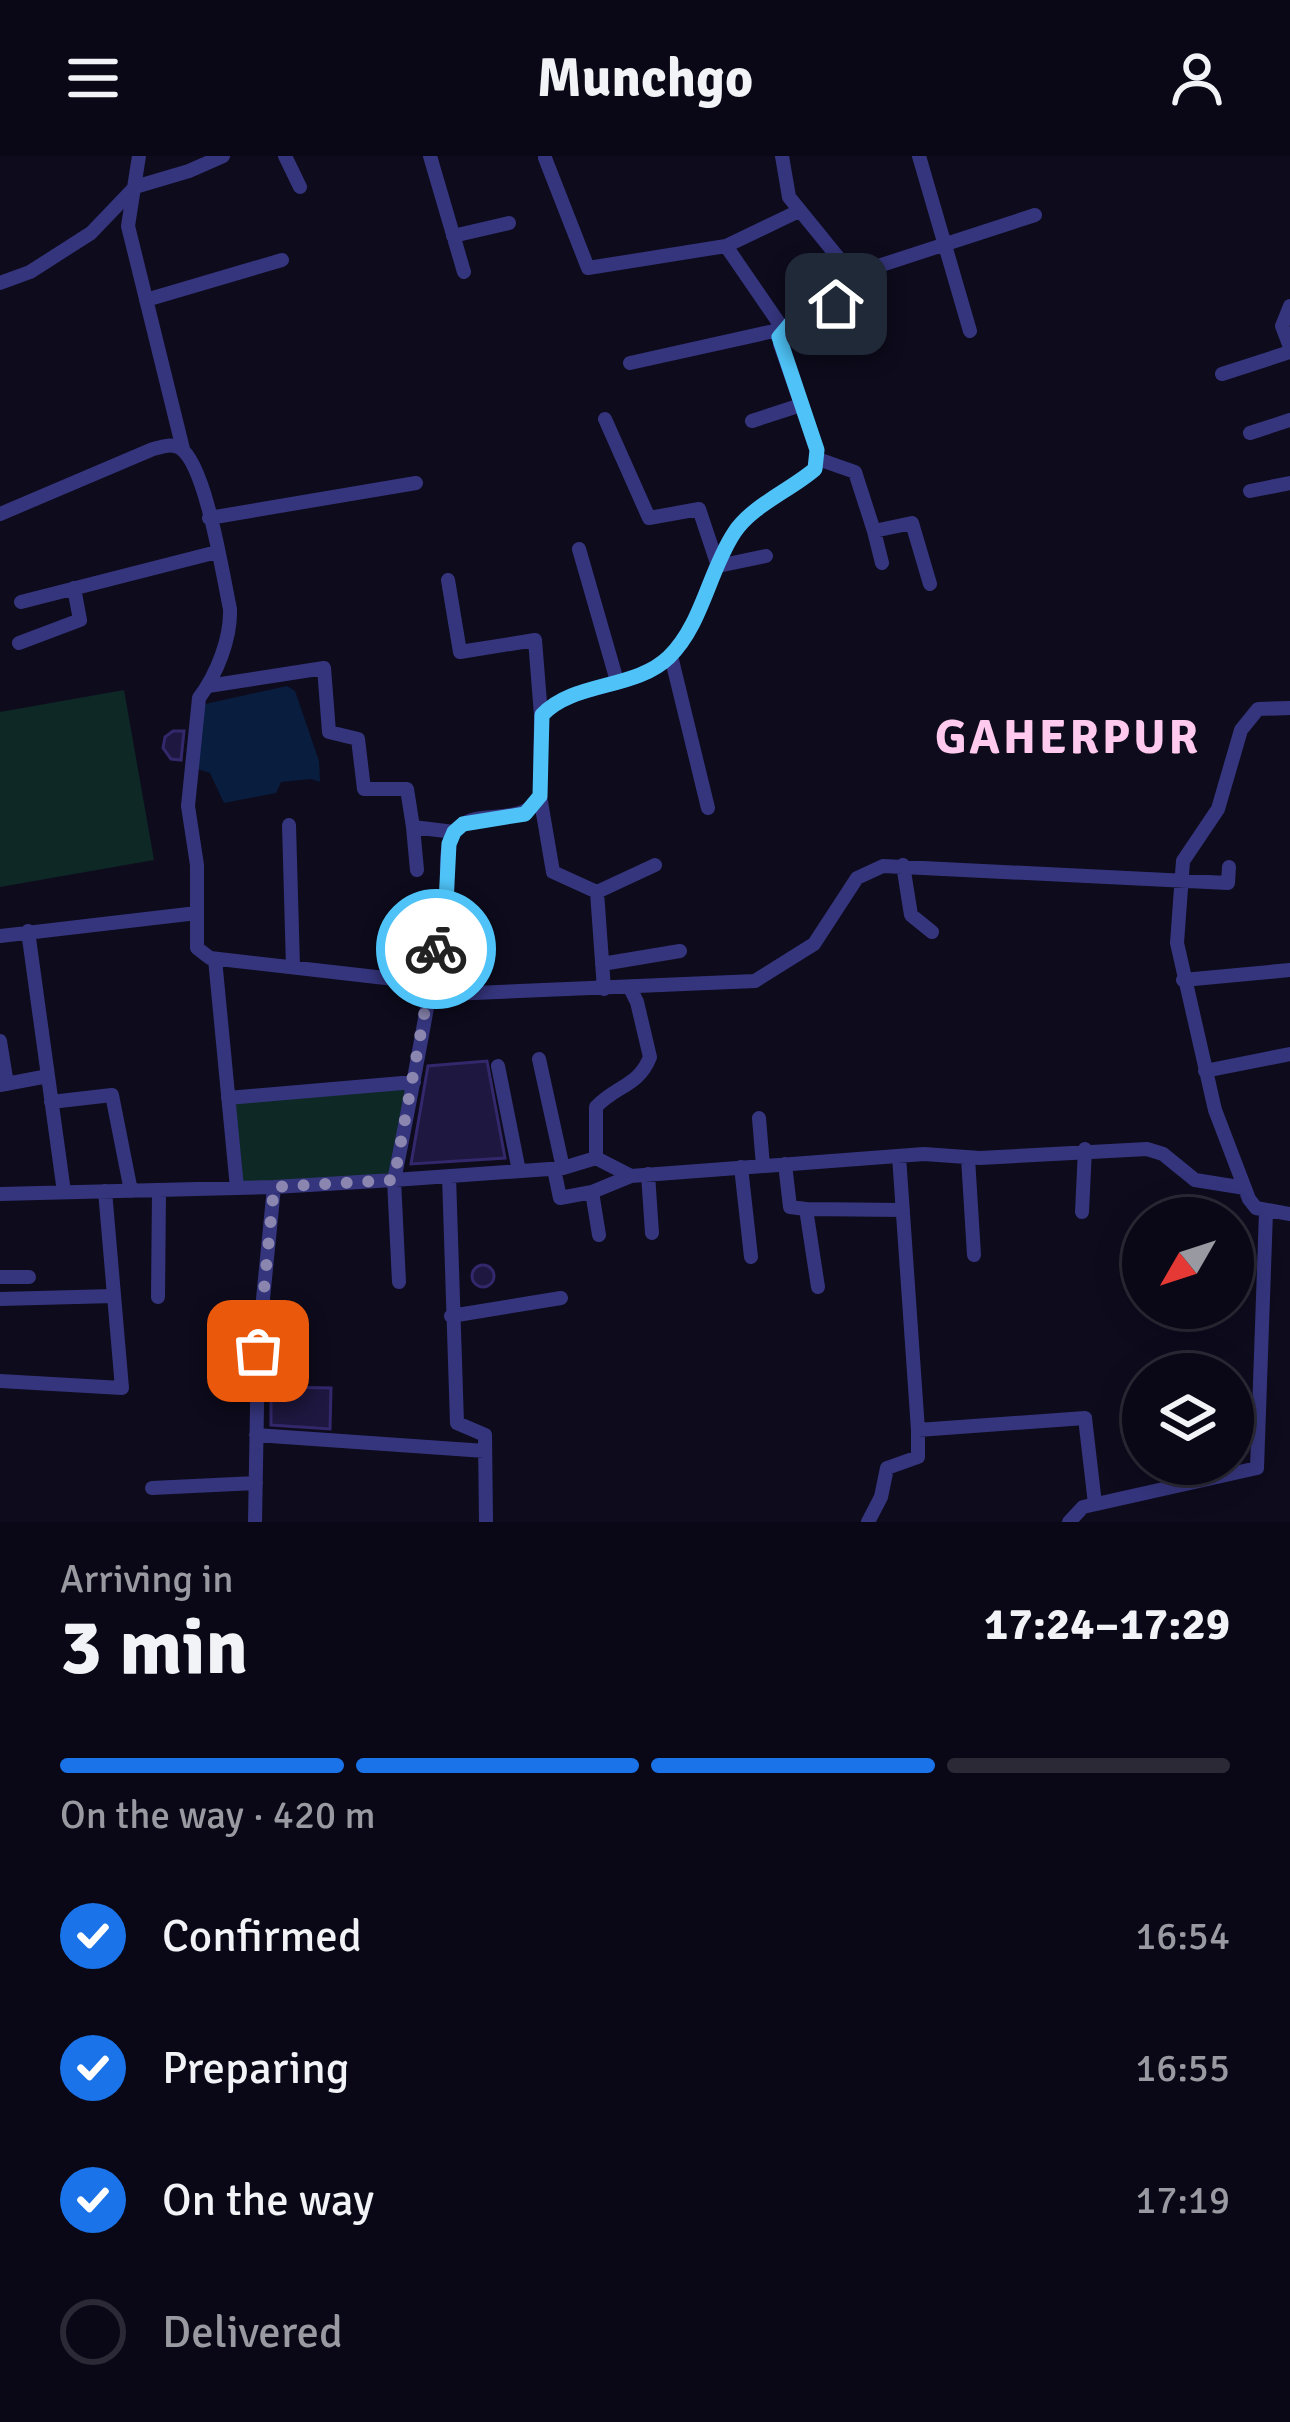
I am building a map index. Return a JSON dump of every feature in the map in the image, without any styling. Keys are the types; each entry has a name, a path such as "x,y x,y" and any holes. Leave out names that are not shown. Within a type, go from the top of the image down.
{"street":[{"path":"140,156 128,226 183,449 199,477 230,609 230,628 199,698 188,806 197,866 197,948 205,956 428,989 604,989 755,981 814,944 857,878 883,866 1228,883 1229,867"},
{"path":"0,283 30,272 92,232 135,187 224,156"},
{"path":"285,156 300,188"},
{"path":"430,156 464,272"},
{"path":"782,156 784,180 799,211 873,312"},
{"path":"919,156 970,331"},
{"path":"545,158 588,268 725,247 799,211"},
{"path":"630,363 783,329 830,309 866,270 1035,214"},
{"path":"453,236 509,223"},
{"path":"542,715 561,701 671,656 742,524 808,476 818,459 780,344 783,329 725,247"},
{"path":"146,300 282,260"},
{"path":"1222,374 1290,350 1282,326 1290,306"},
{"path":"752,421 801,404"},
{"path":"605,419 649,518 699,508 718,566"},
{"path":"1250,433 1290,420"},
{"path":"0,514 153,448 172,445 183,449"},
{"path":"818,459 855,472 882,563"},
{"path":"209,518 416,483"},
{"path":"1250,491 1290,483"},
{"path":"874,531 912,523 930,584"},
{"path":"579,549 617,681"},
{"path":"21,602 217,552"},
{"path":"718,566 766,556"},
{"path":"448,580 460,652 535,640 542,715 540,796 553,872 597,892 655,865"},
{"path":"19,643 80,620 74,589"},
{"path":"671,656 708,808"},
{"path":"208,686 324,668 328,733 358,739 364,788 407,788 417,870"},
{"path":"1290,708 1258,709 1249,717 1218,808 1183,861 1177,944 1215,1110 1245,1188 1256,1208 1290,1214"},
{"path":"399,1282 394,1180 446,903 449,844 463,824 525,814 540,796"},
{"path":"289,825 293,967"},
{"path":"412,827 454,832"},
{"path":"903,865 911,915 932,932"},
{"path":"597,892 604,989"},
{"path":"0,936 197,914"},
{"path":"28,931 64,1192"},
{"path":"602,964 680,951"},
{"path":"215,958 236,1188"},
{"path":"1183,980 1290,970"},
{"path":"596,1158 596,1107 638,1081 650,1058 630,988"},
{"path":"0,1041 3,1084 48,1076"},
{"path":"1205,1071 1290,1054"},
{"path":"539,1059 560,1198 639,1175 933,1154 968,1159 1085,1150 1156,1150 1195,1180 1245,1188"},
{"path":"498,1066 519,1171"},
{"path":"228,1098 414,1082"},
{"path":"52,1102 112,1095 131,1191"},
{"path":"759,1118 763,1166"},
{"path":"1082,1212 1085,1150"},
{"path":"868,1522 881,1498 887,1468 918,1457 899,1156"},
{"path":"0,1194 394,1180 559,1168 596,1158 639,1175"},
{"path":"968,1159 974,1255"},
{"path":"784,1164 790,1207 903,1210"},
{"path":"741,1168 751,1257"},
{"path":"639,1175 652,1233"},
{"path":"449,1176 457,1423 485,1435 486,1522"},
{"path":"254,1522 258,1351 274,1187"},
{"path":"158,1297 159,1190"},
{"path":"0,1381 122,1388 105,1192"},
{"path":"592,1192 599,1235"},
{"path":"806,1209 818,1287"},
{"path":"1069,1522 1083,1507 1257,1468 1266,1211"},
{"path":"0,1277 29,1277"},
{"path":"0,1299 114,1296"},
{"path":"451,1316 561,1298"},
{"path":"918,1430 1085,1418 1095,1504"},
{"path":"256,1435 485,1451"},
{"path":"152,1488 256,1484"}],"green space":[{"path":"124,690 154,860 0,887 0,712"},
{"path":"414,1083 394,1180 237,1188 228,1099"}],"water":[{"path":"287,686 295,691 319,761 320,782 281,782 276,793 224,803 210,773 195,768 201,705"}],"building":[{"path":"184,731 181,760 171,759 163,748 165,737"},
{"path":"487,1061 505,1158 411,1164 428,1066"},
{"path":"483,1265 494,1276 483,1287 472,1276"},
{"path":"271,1387 331,1388 330,1429 271,1425"}],"way so far":[{"path":"258,1351 274,1187 394,1180 436,949"}],"district":[{"name":"GAHERPUR","path":"1068,737"}],"route":[{"path":"436,949 454,832 463,824 525,814 535,806 540,796 542,715 561,701 649,669 671,656 734,533 815,469 817,450 779,337 790,324 836,304"}]}
